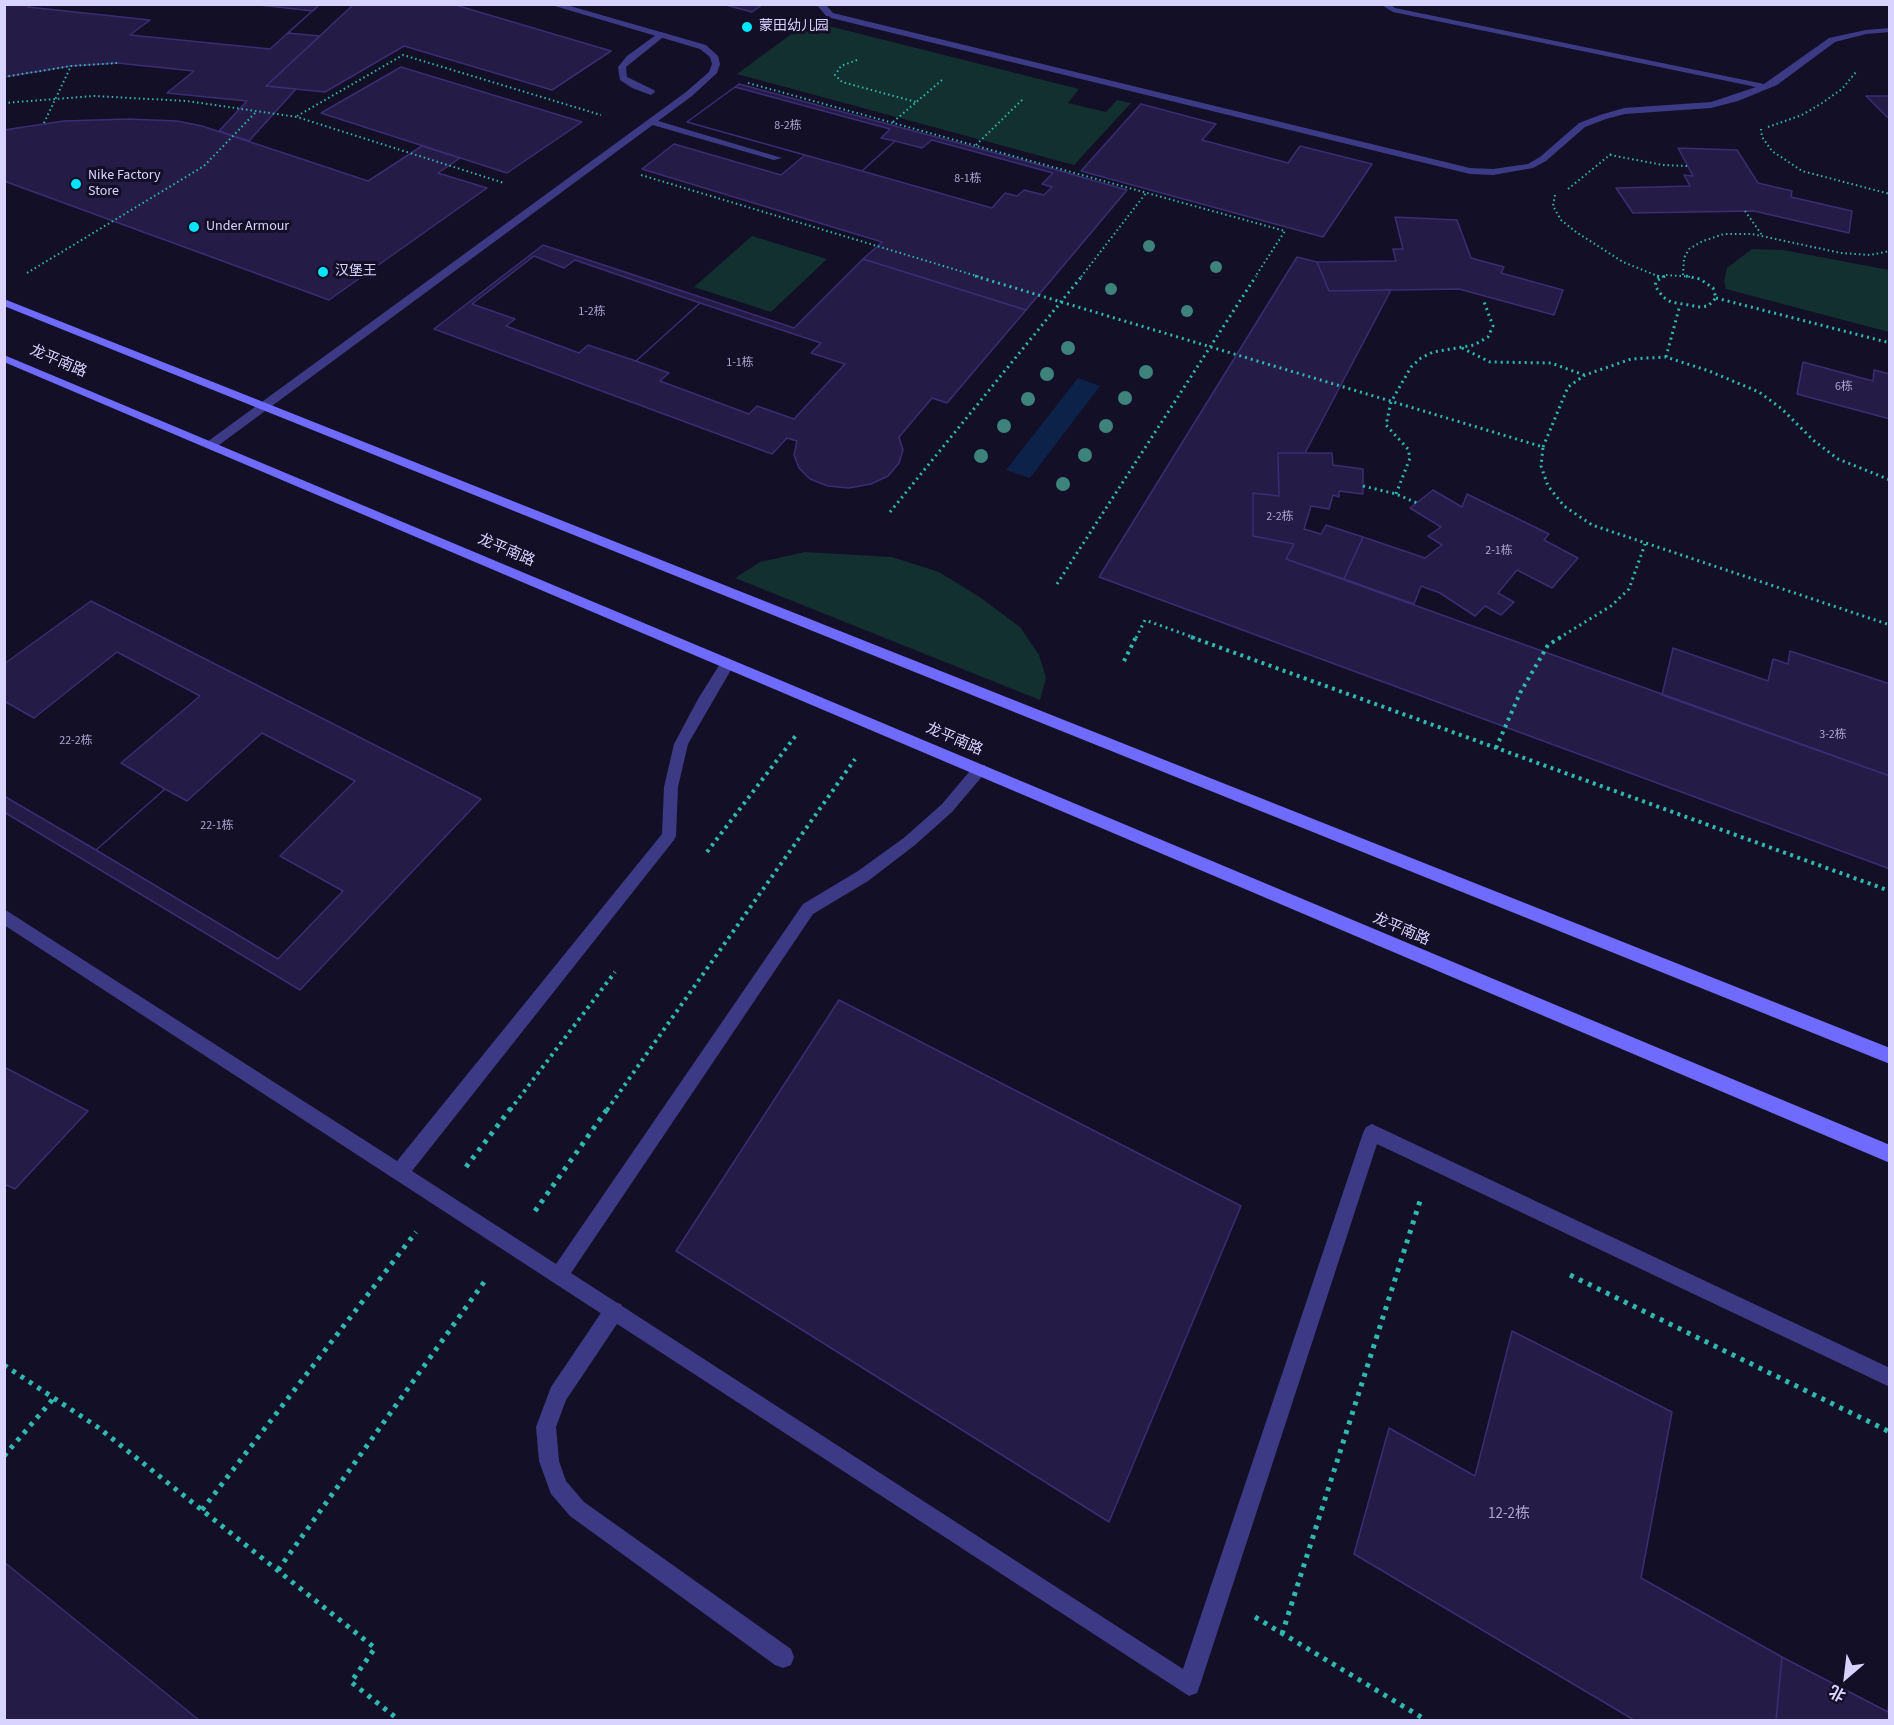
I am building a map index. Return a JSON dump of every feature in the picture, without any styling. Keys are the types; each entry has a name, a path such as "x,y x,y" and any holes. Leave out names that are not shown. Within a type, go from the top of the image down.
{"main road":[{"path":"4,302 1890,1056"},
{"name":"龙平南路","path":"4,358 1890,1154"}],"street":[{"path":"212,445 652,122 703,83 713,73 717,64 714,56 703,47 552,4"},
{"path":"820,4 830,15 1470,171 1493,172 1530,166 1544,159 1582,125 1603,117 1624,111 1711,105 1736,99 1766,87 1790,73 1823,44 1866,32 1890,30"},
{"path":"1384,4 1393,10 1766,87"},
{"path":"651,92 623,78 622,67 630,58 663,34"},
{"path":"652,122 777,158"},
{"path":"400,1172 669,836 671,787 681,744 702,703 728,663"},
{"path":"558,1276 808,909 863,876 910,841 947,808 980,769"},
{"path":"4,916 1189,1685 1372,1133 1890,1378"},
{"path":"614,1311 558,1394 546,1426 549,1461 558,1486 577,1509 783,1657"}],"path":[{"path":"297,117 403,55 610,117"},
{"path":"4,77 71,66 117,63"},
{"path":"44,123 71,66"},
{"path":"893,122 944,78"},
{"path":"746,82 1285,231 1056,584"},
{"path":"4,103 94,96 187,101 297,117 513,186"},
{"path":"975,145 1026,96"},
{"path":"18,278 204,166 257,111"},
{"path":"1761,129 1762,137 1772,152 1802,171 1890,194"},
{"path":"1610,155 1663,165 1688,166"},
{"path":"640,175 1543,447"},
{"path":"890,512 1061,303 1146,193"},
{"path":"1555,195 1553,206 1561,220 1576,232 1623,262 1660,277 1683,274 1707,284 1713,288 1716,298"},
{"path":"1745,211 1763,236"},
{"path":"1683,274 1684,258 1689,249 1703,241 1725,234 1763,236 1841,253 1870,255 1890,251"},
{"path":"1660,277 1655,286 1658,291 1663,297 1680,305 1708,306 1716,298"},
{"path":"1716,298 1890,343"},
{"path":"1396,494 1410,458 1408,449 1386,425 1391,402 1411,367 1421,358 1433,352 1474,345 1488,337 1494,326 1484,299"},
{"path":"1666,357 1680,305"},
{"path":"1462,348 1490,362 1551,363 1585,375"},
{"path":"1890,480 1838,459 1813,440 1782,409 1759,392 1709,370 1666,357 1631,359 1585,375 1568,387 1543,447 1541,466 1544,476 1564,506 1592,525 1890,625"},
{"path":"1363,486 1396,494 1417,503"},
{"path":"1496,748 1520,693 1548,645 1611,606 1629,589 1645,544"},
{"path":"1124,661 1146,620 1890,891"},
{"path":"700,862 800,731"},
{"path":"278,1570 857,757"},
{"path":"202,1510 621,964"},
{"path":"1282,1634 1420,1201 1431,1207"},
{"path":"1559,1270 1890,1432"},
{"path":"4,1365 99,1428 375,1648 351,1682 399,1720"},
{"path":"4,1456 54,1398"},
{"path":"1218,1595 1426,1720"}],"green space":[{"path":"809,21 1079,89 1068,103 1106,112 1117,100 1131,103 1074,165 737,74"},
{"path":"752,236 827,259 771,312 694,287"},
{"path":"1752,249 1783,250 1889,270 1889,332 1726,289 1724,281 1727,268"},
{"path":"805,552 892,557 939,572 981,598 1020,627 1039,655 1046,678 1040,700 735,578 760,562"}],"water":[{"path":"1078,378 1100,386 1030,478 1006,470"}],"building":[{"path":"4,4 320,4 288,33 320,36 266,86 296,89 249,141 219,131 247,101 167,93 194,71 117,63 71,66 4,77"},
{"path":"32,4 320,4 270,49 130,35 150,20 28,7"},
{"path":"250,4 320,4 313,11"},
{"path":"354,4 452,4 611,51 552,90 404,46 325,92 266,86"},
{"path":"722,4 763,4 752,12"},
{"path":"401,67 582,122 507,173 321,113"},
{"path":"739,84 1127,190 1026,310 863,259 882,242 642,169 674,144 781,175 805,155 687,122"},
{"path":"735,87 890,129 881,138 895,141 862,171 687,122"},
{"path":"1866,96 1890,96 1890,117 1887,117"},
{"path":"1141,104 1216,124 1202,140 1288,163 1300,146 1372,164 1323,237 1081,171"},
{"path":"128,119 177,121 202,126 368,181 422,146 460,158 438,173 487,188 329,300 4,181 4,130 64,121"},
{"path":"932,140 1053,173 1042,184 1052,187 1044,195 1024,190 1017,196 1005,193 992,208 862,171 895,141 922,148"},
{"path":"1678,148 1737,150 1758,183 1792,191 1791,197 1852,211 1849,233 1754,211 1633,213 1616,188 1690,186 1684,175 1693,176"},
{"path":"1395,217 1457,220 1471,258 1504,267 1501,273 1563,290 1554,315 1459,289 1329,291 1317,262 1396,261 1393,249 1403,249"},
{"path":"543,245 794,328 863,259 1026,310 947,403 932,398 899,437 903,450 899,463 888,476 871,484 849,488 828,486 810,479 799,468 794,455 797,441 787,438 772,454 434,329"},
{"path":"534,256 564,268 575,260 700,303 636,361 588,345 579,353 506,326 515,319 472,304"},
{"path":"1297,257 1317,262 1329,291 1391,290 1305,453 1278,453 1279,496 1253,493 1253,536 1294,544 1286,559 1890,776 1890,869 1099,577"},
{"path":"700,303 821,343 811,353 845,364 794,419 757,406 749,414 660,381 669,373 636,361"},
{"path":"1803,362 1873,381 1874,370 1890,374 1890,419 1797,394"},
{"path":"1278,453 1332,453 1333,465 1363,469 1363,494 1339,491 1339,497 1333,495 1329,509 1311,506 1304,529 1321,534 1326,525 1363,537 1344,579 1286,559 1294,544 1253,536 1253,493 1279,496"},
{"path":"1433,490 1462,507 1467,494 1549,534 1544,540 1578,558 1552,588 1517,570 1498,593 1514,602 1501,615 1485,606 1475,616 1440,593 1421,586 1414,604 1344,579 1363,537 1425,558 1442,545 1428,536 1441,527 1410,508"},
{"path":"91,601 481,799 300,990 4,812 4,664"},
{"path":"1673,648 1768,681 1773,659 1788,664 1790,651 1890,684 1890,776 1662,695"},
{"path":"117,652 200,696 121,763 165,789 96,850 4,796 4,701 34,718"},
{"path":"262,733 355,781 280,856 343,891 278,959 96,850 165,789 187,801"},
{"path":"839,1000 1241,1206 1109,1522 676,1251"},
{"path":"4,1067 88,1111 15,1189 4,1184"},
{"path":"1512,1331 1672,1412 1641,1578 1782,1657 1776,1720 1634,1720 1354,1554 1389,1428 1475,1476"},
{"path":"4,1562 199,1720 4,1720"},
{"path":"1782,1657 1888,1712 1890,1686 1890,1720 1776,1720"}],"place":[{"name":"蒙田幼儿园","path":"747,27"},
{"name":"Nike Factory Store","path":"76,184"},
{"name":"Under Armour","path":"194,227"},
{"name":"汉堡王","path":"323,272"}]}
